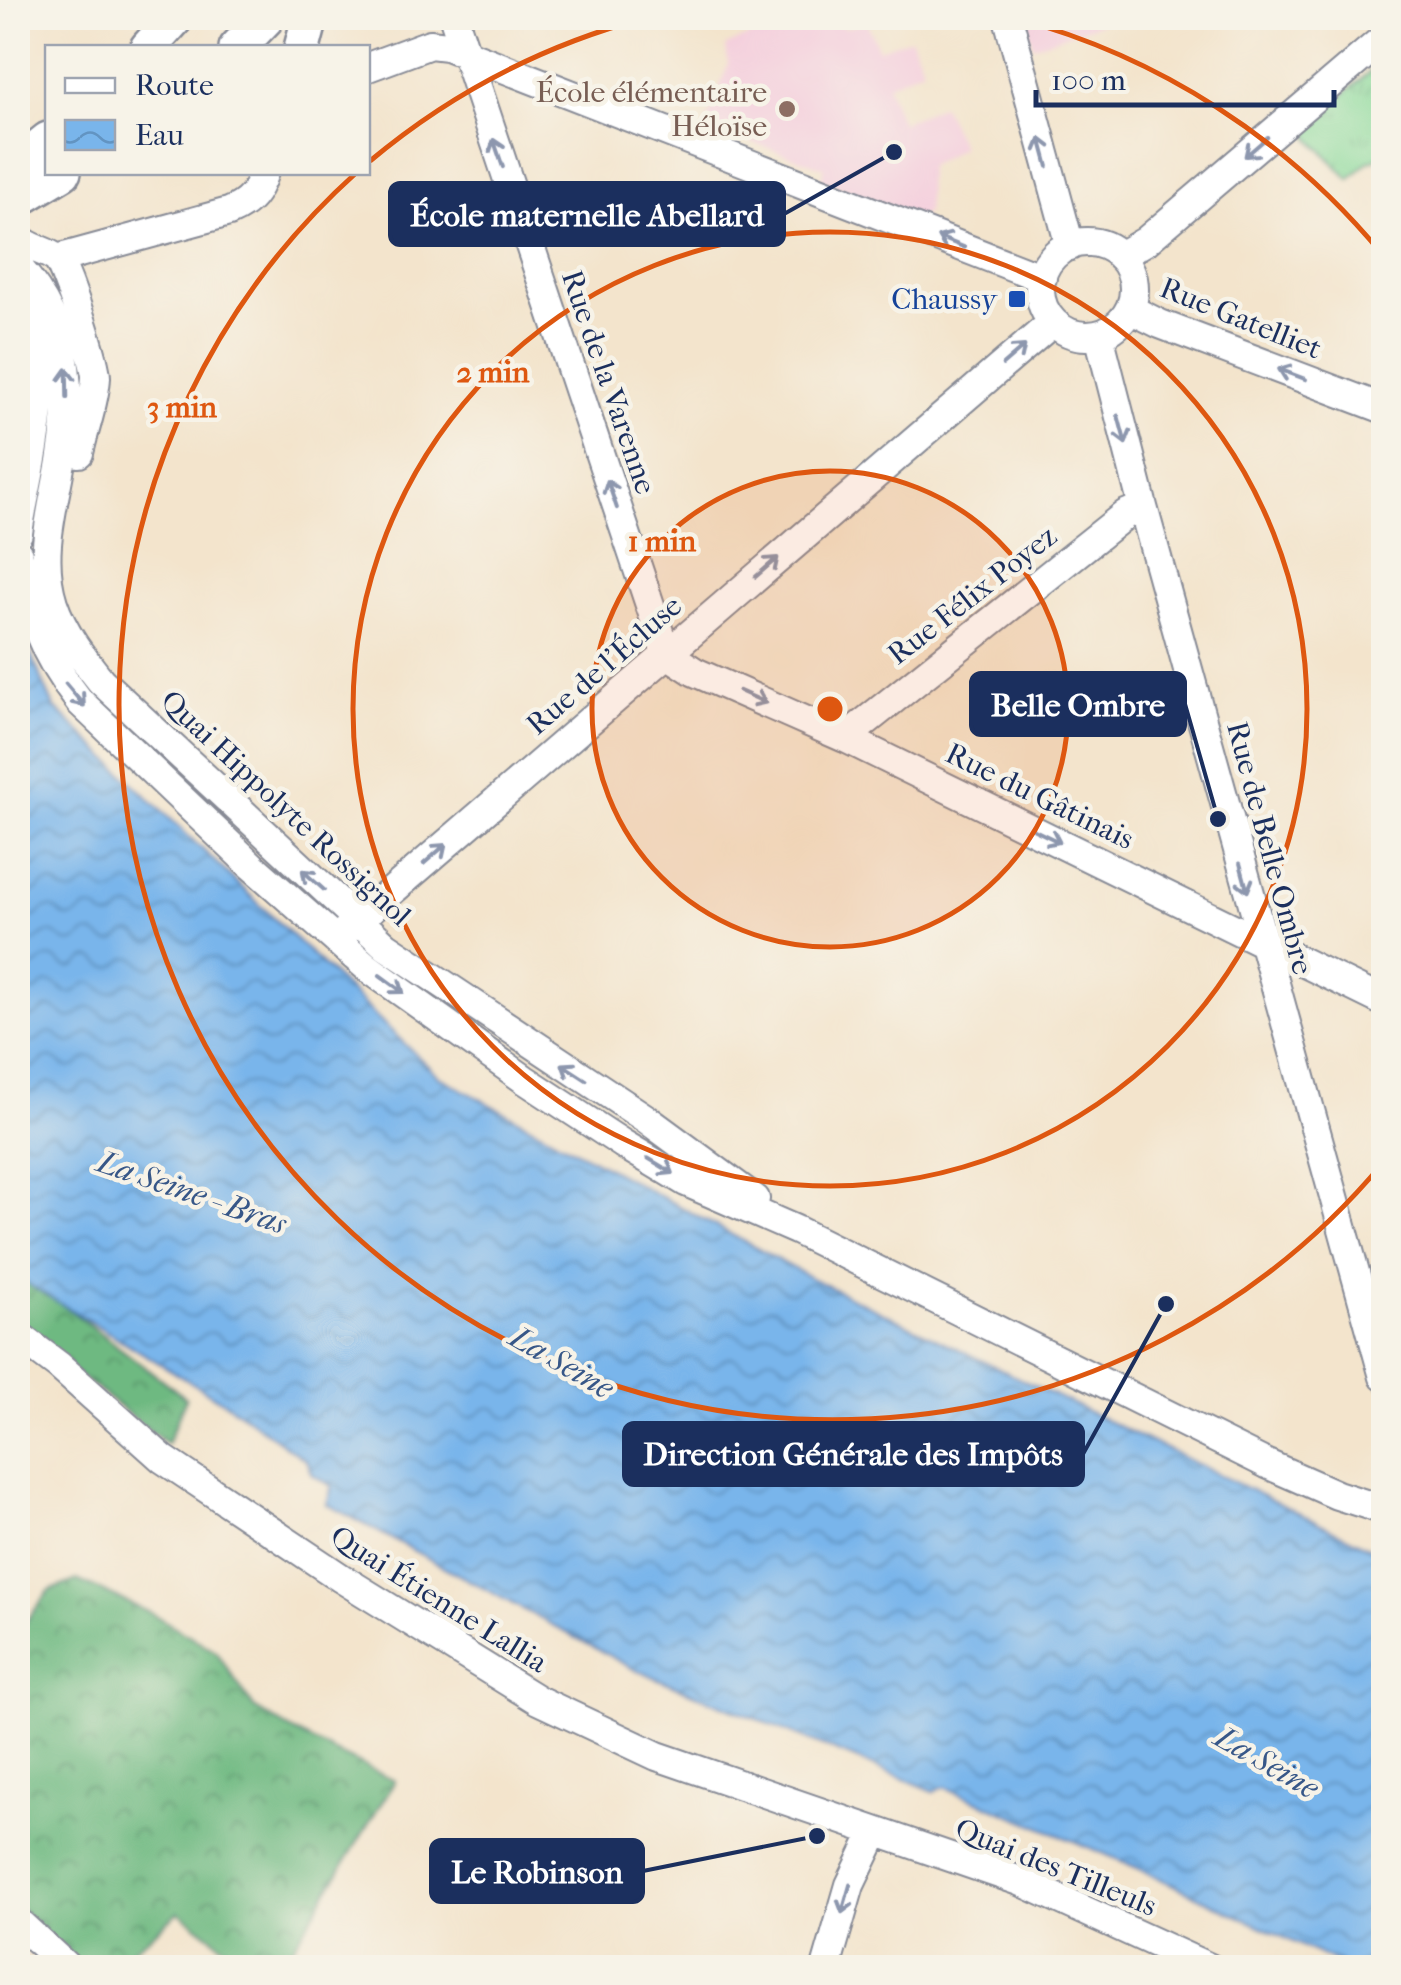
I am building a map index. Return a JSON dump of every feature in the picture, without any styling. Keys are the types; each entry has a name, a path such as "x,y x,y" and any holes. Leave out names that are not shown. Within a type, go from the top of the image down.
{"main road":[{"path":"151,45 174,18"},
{"path":"240,45 266,18"},
{"path":"303,45 310,18"},
{"path":"18,164 45,142"},
{"path":"18,199 58,175"}],"street":[{"name":"Rue de la Varenne","path":"454,18 666,653"},
{"path":"1008,18 1070,246"},
{"path":"1120,256 1146,241 1384,38"},
{"path":"370,66 430,44 447,46 1042,278"},
{"path":"57,260 230,212 244,206 257,193 263,175"},
{"path":"18,236 22,242 57,260 65,274 96,376 62,535 62,581 76,648"},
{"path":"1096,243 1120,256 1134,281 1130,309 1123,321 1099,335 1074,335 1054,322 1044,309 1040,294 1042,278 1057,254 1070,246 1096,243"},
{"name":"Quai Hippolyte Rossignol","path":"18,267 42,298 56,325 66,365 68,416 46,560 53,602 76,648 101,681 386,946 645,1118 796,1230"},
{"name":"Rue Gatelliet","path":"1130,309 1384,409"},
{"path":"18,315 24,321 40,364 41,404 18,533"},
{"name":"Rue de l'Écluse","path":"335,940 1054,322"},
{"name":"Rue de Belle Ombre","path":"1099,335 1142,507 1384,1377"},
{"name":"Rue Félix Poyez","path":"845,738 1126,514 1142,507"},
{"name":"Quai Hippolyte Rossignol","path":"18,554 36,633 63,681 80,702 335,940 524,1079 686,1182 796,1230 1337,1495"},
{"name":"Rue du Gâtinais","path":"666,653 695,672 845,738 1384,1002"},
{"name":"Quai Étienne Lallia","path":"18,1334 163,1459 342,1578 538,1700 657,1756 875,1834"},
{"path":"1337,1495 1384,1510"},
{"path":"1337,1495 1384,1527"},
{"path":"826,1968 850,1885 875,1834"},
{"name":"Quai des Tilleuls","path":"875,1834 1036,1887 1210,1968"},
{"path":"18,1922 68,1968"}],"shaded area":[{"name":"École élémentaire Héloïse","path":"782,18 839,18 843,28 867,23 879,49 911,38 923,68 887,85 901,123 942,105 962,147 928,166 927,212 918,219 821,180 825,168 705,126 728,65 726,46 785,21"},
{"path":"1025,18 1115,18 1033,46"}],"green space":[{"path":"1383,60 1383,156 1368,162 1349,179 1303,130"},
{"path":"18,1271 186,1398 167,1444 18,1328"},
{"path":"77,1580 151,1613 216,1651 254,1708 303,1737 395,1781 281,1967 252,1967 179,1912 112,1967 75,1967 18,1906 18,1632 49,1591"}],"water":[{"name":"La Seine","path":"18,626 54,707 438,1076 815,1280 1383,1554 1383,1967 1346,1967 1138,1868 945,1787 934,1791 634,1669 327,1504 332,1486 313,1475 307,1461 229,1405 18,1278"}],"place":[{"name":"École élémentaire Héloïse","path":"787,109"},
{"name":"École maternelle Abellard","path":"894,152"},
{"name":"Chaussy","path":"1017,299"},
{"name":"Belle Ombre","path":"1218,819"},
{"name":"Direction Générale des Impôts","path":"1166,1304"},
{"name":"Le Robinson","path":"817,1836"}],"water label":[{"name":"La Seine - Bras","path":"192,1192"}]}
